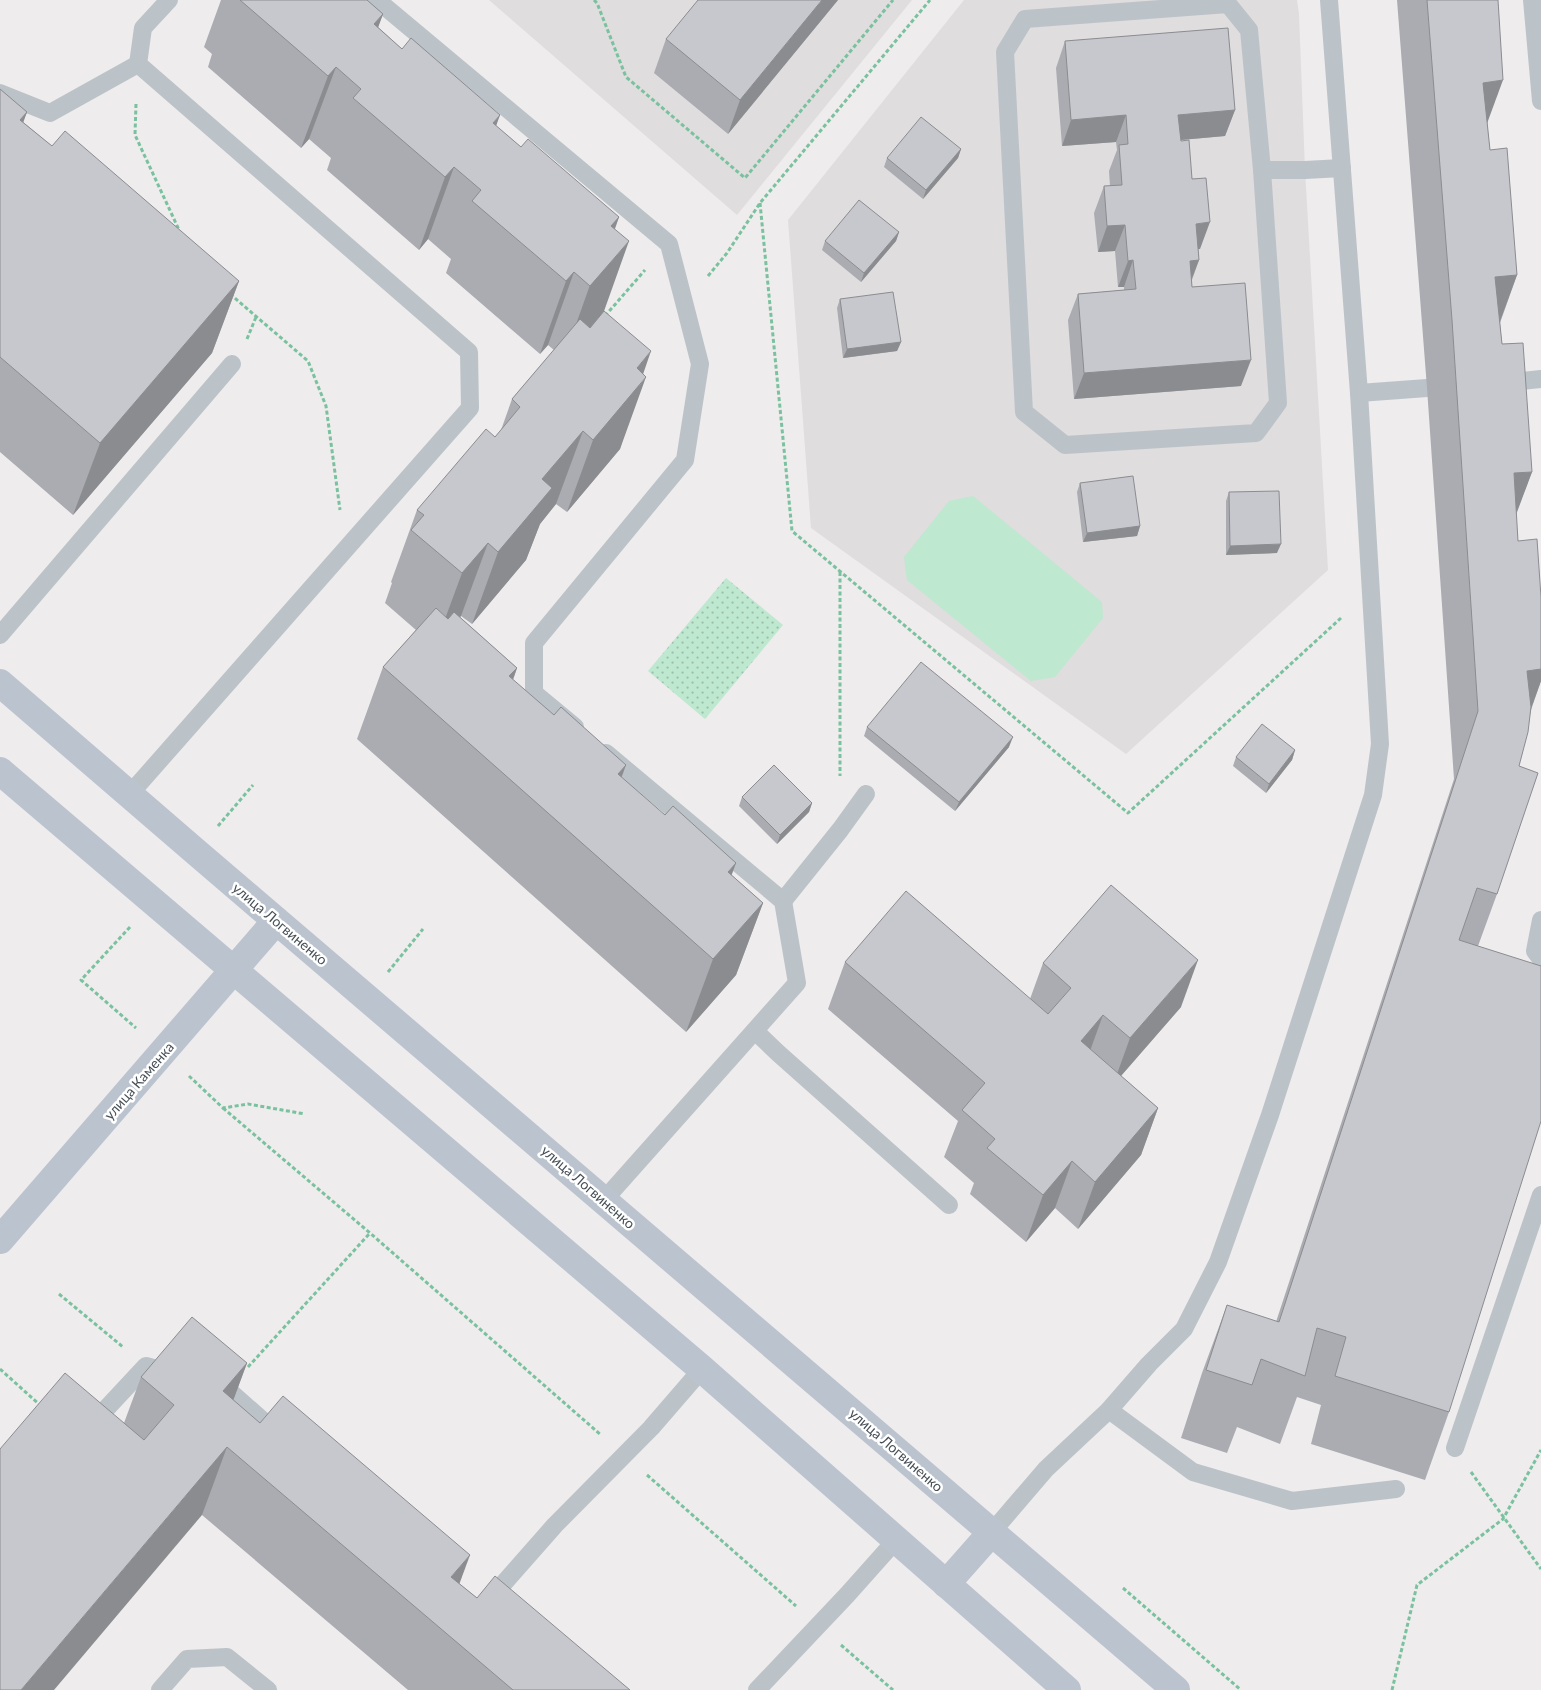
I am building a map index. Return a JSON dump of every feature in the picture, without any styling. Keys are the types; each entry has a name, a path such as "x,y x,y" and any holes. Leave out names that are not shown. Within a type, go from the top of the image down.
{"main road":[{"name":"улица Логвиненко","path":"0,683 1176,1690"},
{"path":"0,771 702,1369 1067,1690"},
{"name":"улица Каменка","path":"0,1240 276,921"},
{"path":"946,1584 992,1532"}],"lane":[{"path":"138,64 143,28 169,0"},
{"path":"376,0 669,244 700,364 685,460 534,643 534,693 783,901 797,983 604,1200"},
{"path":"992,1532 1046,1469 1109,1410 1184,1329 1218,1262 1270,1115 1373,795 1380,744 1359,393 1329,0"},
{"path":"1532,0 1541,100"},
{"path":"1228,4 1249,30 1262,170 1278,403 1256,433 1065,445 1024,412 1005,52 1025,19 1228,4"},
{"path":"0,93 50,114 138,64"},
{"path":"129,795 470,408 469,352 138,64"},
{"path":"1262,170 1342,168"},
{"path":"0,635 232,364"},
{"path":"1484,384 1541,379"},
{"path":"1359,393 1427,388"},
{"path":"783,901 840,830 866,794"},
{"path":"1541,920 1535,951 1541,959"},
{"path":"755,1031 949,1204"},
{"path":"1455,1448 1541,1195"},
{"path":"86,1430 146,1366 182,1377"},
{"path":"478,1611 555,1526 651,1428 702,1369"},
{"path":"200,1382 227,1389 294,1448"},
{"path":"1109,1410 1193,1472 1292,1501 1396,1489"},
{"path":"757,1690 896,1540"},
{"path":"160,1690 187,1659 227,1656 268,1690"}],"path":[{"path":"594,0 597,3 626,77 745,178 893,0"},
{"path":"684,305 727,253 760,203 930,0"},
{"path":"138,64 135,136 183,239"},
{"path":"760,203 792,532 1128,813 1371,590"},
{"path":"603,318 669,244"},
{"path":"229,294 308,361 326,406 345,550"},
{"path":"840,572 840,830"},
{"path":"223,1108 370,1233 893,1690"},
{"path":"227,1389 370,1233"},
{"path":"58,1294 146,1366"},
{"path":"0,1370 49,1413 86,1430"},
{"path":"1455,1448 1503,1519 1541,1570"},
{"path":"1392,1690 1417,1585 1503,1519 1541,1450"},
{"path":"1123,1588 1241,1690"}],"shaded area":[{"path":"489,0 912,0 737,215"},
{"path":"964,0 1297,0 1328,570 1126,754 811,528 788,220"}],"green space":[{"path":"973,496 1102,602 1103,618 1055,677 1031,681 907,580 904,557 949,501"},
{"path":"726,578 783,625 705,719 648,671"}],"building":[{"path":"240,0 367,0 383,14 374,24 402,49 411,38 500,115 493,123 521,147 528,139 619,217 611,226 629,241 590,286 574,272 566,281 472,201 481,190 454,167 445,177 353,98 361,89 336,67 328,76"},
{"path":"698,0 822,0 740,100 666,39"},
{"path":"1427,0 1498,0 1503,80 1483,83 1490,150 1507,148 1517,275 1495,277 1502,344 1523,343 1532,472 1514,473 1518,541 1537,539 1541,597 1541,669 1527,671 1531,707 1528,732 1519,766 1538,773 1497,894 1477,888 1459,940 1541,966 1541,1121 1449,1412 1335,1376 1346,1337 1317,1328 1305,1376 1261,1359 1252,1385 1206,1370 1227,1305 1279,1322 1478,711 1452,320"},
{"path":"1228,28 1235,110 1178,115 1181,141 1189,140 1192,179 1206,178 1210,222 1196,224 1199,260 1190,261 1192,287 1245,283 1251,360 1084,373 1078,294 1136,289 1133,260 1128,261 1125,225 1107,226 1104,186 1122,185 1119,145 1128,144 1126,115 1071,120 1065,41"},
{"path":"0,89 27,112 20,120 52,146 65,131 239,281 100,443 0,357"},
{"path":"921,117 961,149 926,190 887,158"},
{"path":"859,200 899,232 864,273 825,241"},
{"path":"893,292 901,342 847,349 840,299"},
{"path":"604,311 651,351 637,368 646,377 593,440 583,431 542,479 552,488 498,552 488,543 462,573 411,530 424,515 417,510 486,429 495,437 520,407 512,399 580,319 590,328"},
{"path":"1133,476 1140,526 1087,533 1080,483"},
{"path":"1279,491 1281,544 1230,546 1229,492"},
{"path":"436,608 448,619 454,612 517,668 509,676 554,715 561,707 626,765 618,774 665,815 673,806 736,863 728,872 763,903 713,959 383,667"},
{"path":"921,662 1013,737 959,802 867,727"},
{"path":"1262,724 1295,750 1269,784 1236,757"},
{"path":"774,765 812,803 780,835 742,797"},
{"path":"1111,885 1198,960 1130,1038 1103,1015 1081,1041 1158,1108 1095,1182 1072,1161 1043,1195 987,1148 995,1139 962,1110 985,1083 845,962 906,891 1048,1014 1071,988 1043,963"},
{"path":"192,1317 247,1363 223,1391 260,1423 283,1396 470,1555 451,1577 477,1598 495,1576 630,1690 513,1690 227,1447 21,1690 0,1690 0,1449 65,1373 144,1440 174,1405 141,1377"}]}
